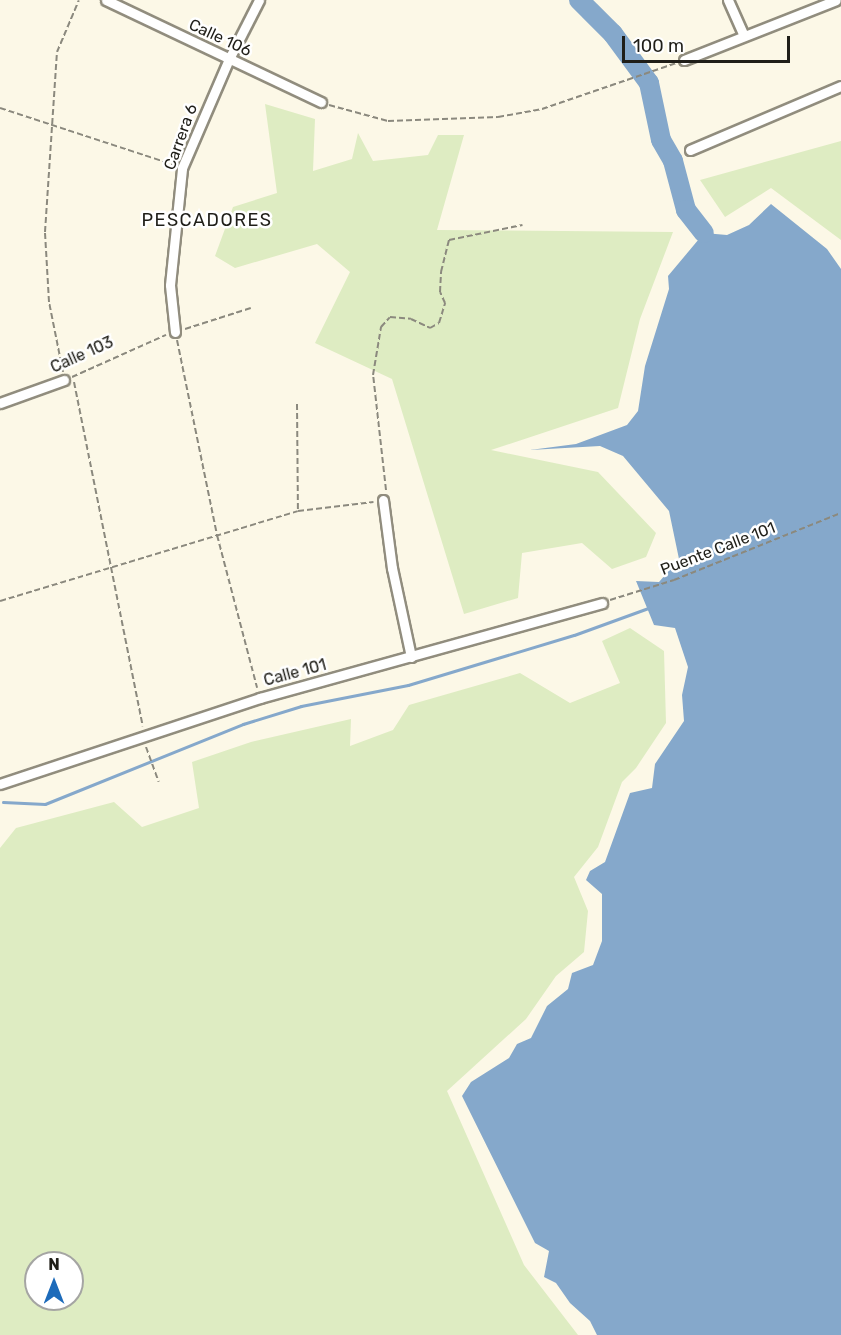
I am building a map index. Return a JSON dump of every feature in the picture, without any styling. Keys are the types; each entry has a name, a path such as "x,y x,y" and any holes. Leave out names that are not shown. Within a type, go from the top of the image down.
{"street":[{"name":"Calle 106","path":"106,0 321,102"},
{"name":"Carrera 6","path":"175,332 170,285 182,168 228,59 259,0"},
{"path":"728,0 744,36"},
{"path":"684,60 823,2 836,0"},
{"path":"690,150 841,86"},
{"name":"Calle 103","path":"0,404 68,378"},
{"path":"383,500 392,568 411,657"},
{"name":"Calle 101","path":"0,784 260,698 602,603"}],"path":[{"path":"79,0 57,52 45,232 49,302 68,378 144,735"},
{"path":"321,102 388,121 498,117 542,109 631,81 684,60"},
{"path":"0,108 52,128 182,168"},
{"path":"0,601 298,511 383,500 385,487 373,375 381,327 390,317 411,319 430,328 440,323 445,303 440,292 441,272 448,240 522,225"},
{"name":"Calle 103","path":"68,378 175,332 251,308"},
{"path":"175,332 217,535 260,698"},
{"path":"297,404 298,511"},
{"name":"Puente Calle 101","path":"602,603 674,580 841,513"},
{"path":"147,752 159,782"}],"green space":[{"path":"265,104 315,119 313,171 352,159 358,133 373,161 428,155 438,135 464,135 437,230 673,232 640,319 618,408 491,450 598,472 656,533 646,557 612,569 582,543 522,553 518,598 464,614 392,379 315,343 350,272 317,244 235,268 215,256 233,207 277,193"},
{"path":"841,141 841,240 771,188 725,217 700,180"},
{"path":"630,628 664,651 666,723 636,768 622,782 598,847 574,877 588,911 584,952 556,976 526,1019 447,1091 524,1265 578,1335 0,1335 0,848 16,828 114,802 142,827 199,808 192,762 251,742 351,719 350,746 393,730 409,705 520,673 570,703 620,683 602,641"}],"water":[{"path":"771,204 827,249 841,269 841,1335 597,1335 590,1321 570,1303 556,1283 544,1277 549,1251 535,1243 462,1096 471,1082 509,1058 517,1044 531,1038 547,1006 568,989 572,973 593,965 602,941 602,894 586,880 590,871 605,862 630,793 652,788 655,764 684,721 682,695 688,667 675,628 654,625 636,581 659,582 679,559 669,511 623,456 600,446 530,450 576,444 627,425 638,411 645,366 669,289 668,276 704,233 727,235 749,225"}],"waterway":[{"path":"579,0 613,34 649,83 661,140 673,161 686,210 704,233"},
{"path":"3,802 45,804 243,724 301,706 408,685 574,635 648,608"}],"district":[{"name":"PESCADORES","path":"207,220"}]}
